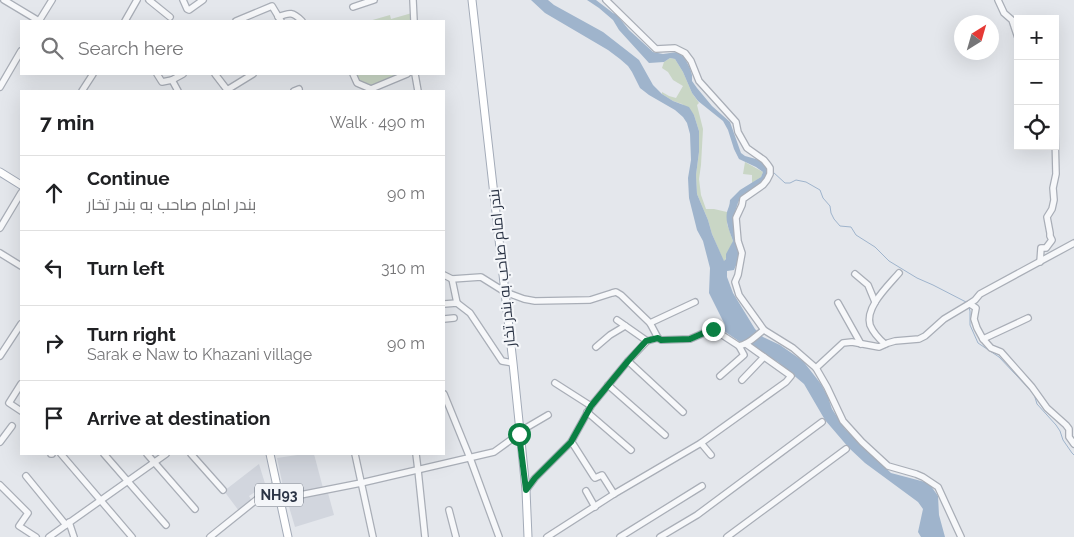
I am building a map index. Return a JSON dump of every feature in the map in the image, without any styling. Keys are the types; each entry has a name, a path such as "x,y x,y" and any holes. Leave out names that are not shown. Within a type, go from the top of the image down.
{"main road":[{"name":"بندر امام صاحب به بندر تخار","path":"472,0 513,363 526,490 528,537"},
{"path":"0,172 20,185"},
{"name":"NH93","path":"270,455 288,537"}],"street":[{"path":"4,0 37,20"},
{"path":"40,20 52,0"},
{"path":"126,20 137,0"},
{"path":"149,0 170,17"},
{"path":"183,0 189,10 203,0"},
{"path":"353,7 374,0"},
{"path":"413,0 414,20"},
{"path":"606,0 656,49 675,48 685,53 691,61 699,81 736,122 738,132 747,148 764,160 770,171 768,180 743,199 736,218 738,240 742,253 735,282 739,295 763,331 793,348 816,368 843,421 862,442 888,466 916,474 938,487 961,537"},
{"path":"998,0 1004,13 1012,20 1014,26"},
{"path":"238,20 270,3 280,19 288,13 293,13 301,20"},
{"path":"0,87 20,53"},
{"path":"83,90 92,75"},
{"path":"158,75 162,82 172,80 181,75"},
{"path":"217,75 228,90 251,75"},
{"path":"353,75 357,84 371,89 405,75"},
{"path":"416,75 418,90"},
{"path":"172,80 177,90"},
{"path":"1040,262 1041,248 1046,248 1052,240 1047,217 1052,209 1054,200 1055,150"},
{"path":"0,228 20,195"},
{"path":"816,368 843,343 879,347 895,341 919,339 944,319 969,305 980,294 1074,243"},
{"path":"0,253 20,265"},
{"path":"884,344 870,325 871,308 899,273"},
{"path":"855,274 868,285 875,302"},
{"path":"445,276 452,279 481,277 505,292 535,301 590,300 616,292 650,324 658,338"},
{"path":"452,279 457,303 470,313 502,361 513,363"},
{"path":"650,324 695,302"},
{"path":"445,304 457,303"},
{"path":"838,303 861,344"},
{"path":"969,305 976,308 974,319 983,339 991,348 1001,352 1032,387 1047,408 1066,425 1069,429 1069,437 1074,444"},
{"path":"445,319 454,318"},
{"path":"983,339 1028,318"},
{"path":"617,320 646,341"},
{"path":"596,347 610,335 625,326"},
{"path":"0,356 20,328"},
{"path":"526,490 535,478 571,442 591,406 646,341 658,338 661,340 690,339 713,329 764,357 790,376 786,382 701,443 614,494 547,537"},
{"path":"744,345 763,331"},
{"path":"720,376 744,355 744,345"},
{"path":"742,380 764,357"},
{"path":"628,361 683,412"},
{"path":"555,383 591,406"},
{"path":"608,385 665,435"},
{"path":"20,386 9,403 20,410"},
{"path":"445,396 499,537"},
{"path":"587,412 631,450"},
{"path":"280,499 362,483 494,452 519,433 548,415"},
{"path":"660,537 697,515 822,422"},
{"path":"0,442 12,426"},
{"path":"571,442 594,478 602,475 614,494"},
{"path":"701,443 711,455"},
{"path":"727,537 846,449"},
{"path":"62,455 132,537"},
{"path":"105,455 166,525"},
{"path":"148,455 194,509"},
{"path":"49,537 165,455"},
{"path":"192,455 222,490"},
{"path":"355,455 373,537"},
{"path":"416,455 425,537"},
{"path":"26,476 67,523 74,537"},
{"path":"210,537 276,484"},
{"path":"0,485 28,513 20,526 36,537"},
{"path":"620,537 702,486"},
{"path":"586,491 595,507"},
{"path":"449,510 456,537"}],"shaded area":[{"path":"314,455 323,488 285,496 277,458"},
{"path":"259,464 267,490 259,496 255,492 249,496 252,501 239,511 224,491"},
{"path":"328,493 334,515 295,527 287,500"}],"green space":[{"path":"412,13 412,20 372,20 390,15 391,19"},
{"path":"670,58 675,59 699,103 697,105 703,129 699,179 701,195 706,209 727,212 727,224 733,241 724,262 697,194 696,175 699,131 694,115 682,104 662,94 662,92 676,98 683,86 673,80 668,72 662,68 664,62"},
{"path":"355,75 403,75 371,88 358,82"},
{"path":"745,162 763,172 761,177 752,183 752,175 743,174"}],"water":[{"path":"531,0 548,0 603,32 639,60 653,85 662,94 673,101 689,107 694,115 699,131 696,175 697,194 724,261 733,241 727,219 730,200 740,190 761,177 763,172 739,159 723,121 698,101 675,59 670,58 664,62 649,63 619,30 613,20 587,0 596,0 617,15 629,30 653,52 663,54 677,52 684,57 690,68 692,81 712,106 730,122 741,153 763,161 768,168 764,181 743,195 735,213 734,231 740,256 734,270 727,271 727,277 733,293 755,329 763,337 780,345 803,361 821,384 832,409 845,429 891,473 925,482 931,486 938,496 939,515 945,537 921,537 918,532 923,509 918,502 865,463 849,448 825,420 804,384 778,362 754,350 745,341 740,342 724,331 725,325 709,293 710,268 703,241 697,230 689,198 688,178 691,160 690,134 687,123 675,110 640,88 628,66 620,59 545,13"}],"waterway":[{"path":"771,171 785,183 796,180 806,182 820,190 823,198 830,206 834,219 840,226 851,227 856,235 875,247 889,261 917,278 966,302"},
{"path":"969,308 970,325 978,343 999,357 1034,394 1037,404 1056,425 1063,440 1074,455"}],"route":[{"path":"519,434 526,490 535,478 571,442 591,406 646,341 658,338 661,340 690,339 713,329"}]}
